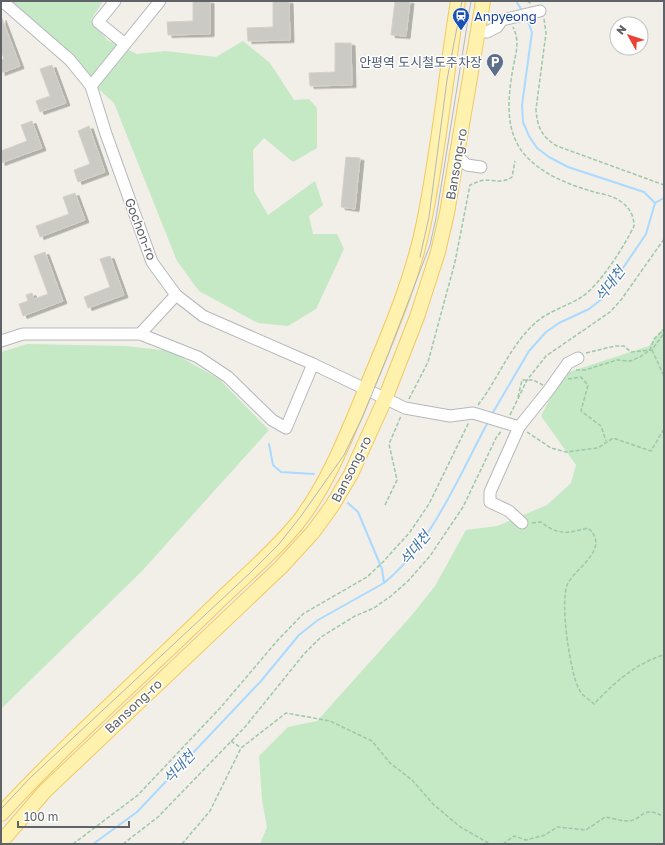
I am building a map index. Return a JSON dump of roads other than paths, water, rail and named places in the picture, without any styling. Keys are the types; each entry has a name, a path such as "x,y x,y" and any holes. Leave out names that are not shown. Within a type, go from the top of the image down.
{"main road":[{"name":"Bansong-ro","path":"1,814 31,781 170,649 297,523 324,484 345,439 404,299 424,222 458,1"},
{"name":"Bansong-ro","path":"1,842 45,791 276,572 303,543 332,506 351,474 385,399 416,317 438,252 454,175 462,160 482,1"}],"street":[{"path":"2,1 70,60 91,86 160,1"},
{"path":"115,1 98,22 125,44"},
{"path":"478,31 487,32 497,26 502,20 537,12"},
{"name":"Gochon-ro","path":"91,86 106,134 152,262 176,295 202,316 313,364 405,408 450,416 475,413 504,420 519,427"},
{"path":"462,160 481,167"},
{"path":"140,334 176,295"},
{"path":"1,342 23,334 140,334 198,357 228,377 272,420 286,428 313,364"},
{"path":"522,523 509,511 490,502 490,492 519,427 568,363 578,358"}],"waterway":[{"path":"516,1 523,12"},
{"path":"526,17 532,32 522,105 523,122 529,136 537,148 549,157 568,167 644,192 655,203"},
{"name":"석대천","path":"492,414 529,351 546,332 559,323 589,309 602,299 646,234 655,203 664,198"},
{"name":"석대천","path":"93,844 137,812 261,681 299,635 318,620 384,583 401,567 416,549 443,508 488,422"},
{"path":"269,444 273,465 281,472 314,474"},
{"path":"348,503 358,512 382,569 384,583"}],"tram line":[{"path":"420,257 429,217 447,80 462,1"},
{"path":"1,809 30,778 250,573 279,544 301,516 344,455 363,416 430,245 436,218 471,1"}],"place":[{"name":"Anpyeong","path":"461,31"},
{"name":"안평역 도시철도주차장","path":"495,77"}]}
